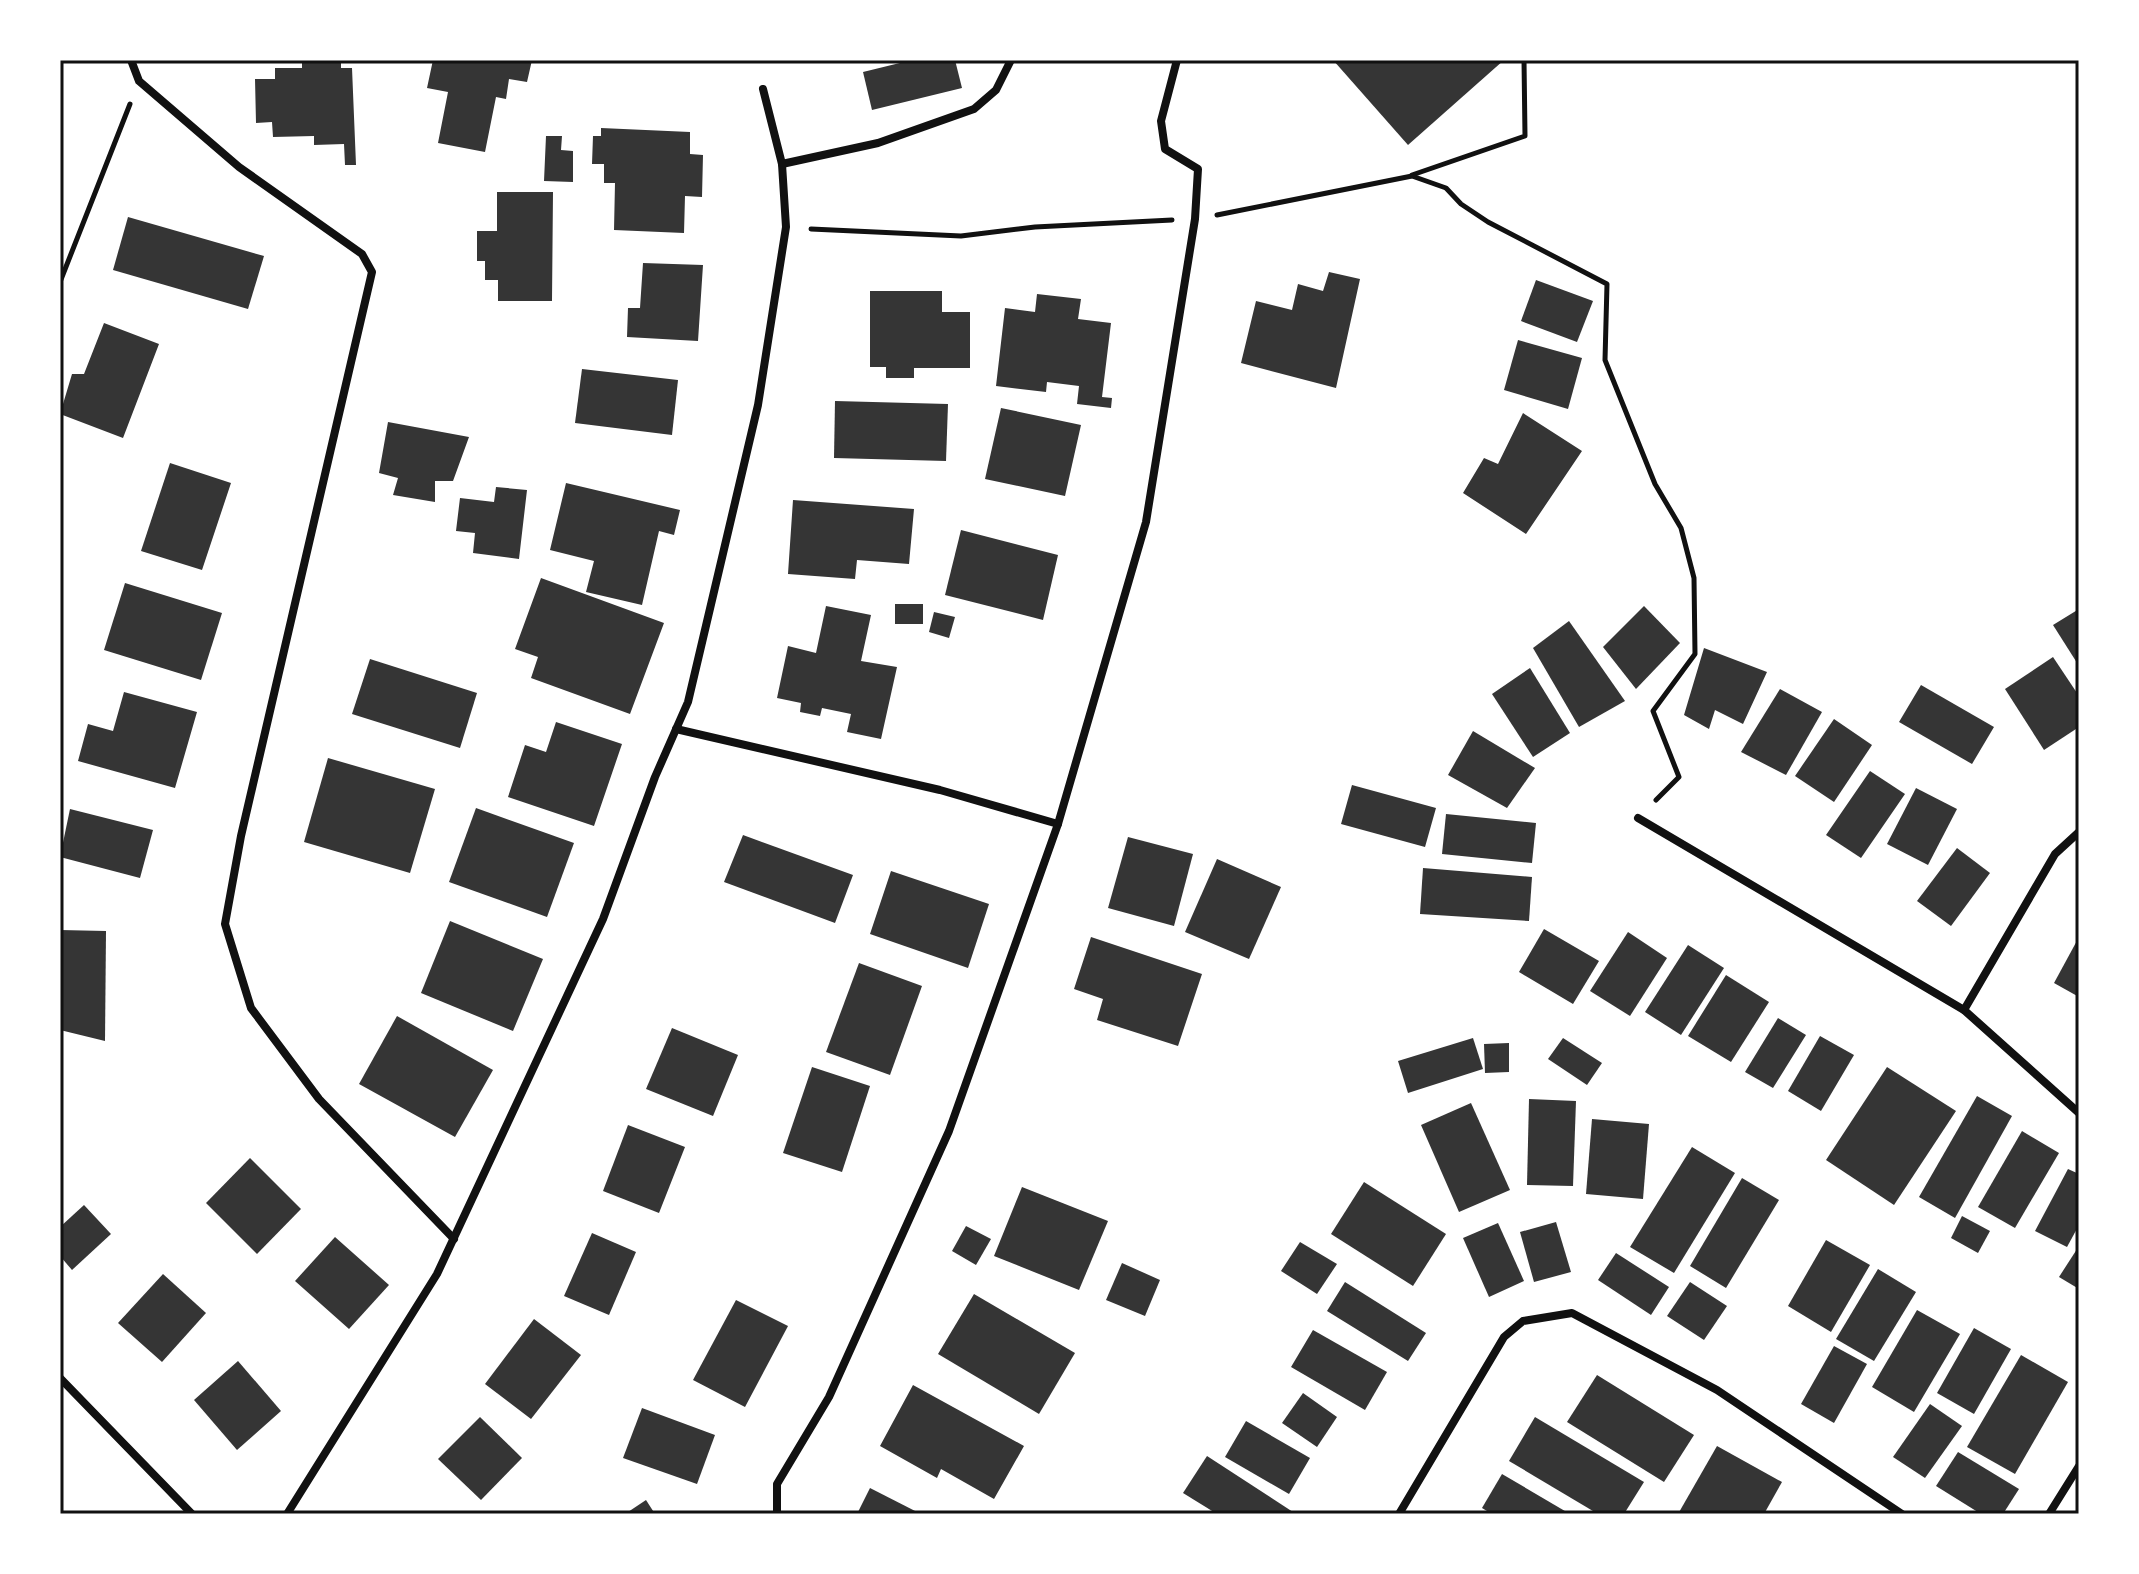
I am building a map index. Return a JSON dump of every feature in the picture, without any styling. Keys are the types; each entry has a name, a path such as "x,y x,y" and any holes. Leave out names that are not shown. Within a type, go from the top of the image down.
{"street":[{"path":"131,60 139,81 239,167 337,240 362,254 372,272 241,836 225,924 251,1008 319,1099 454,1239"},
{"path":"782,164 878,143 974,109 996,90 1011,60"},
{"path":"777,1514 777,1484 829,1397 949,1131 1058,824 1146,522 1195,219 1198,169 1165,149 1161,121 1177,60"},
{"path":"287,1514 437,1274 603,919 688,702 758,405 786,227 782,164 763,89"},
{"path":"676,729 940,790 1058,824"},
{"path":"1638,818 1964,1010 2079,1113"},
{"path":"1964,1010 2055,854 2079,832"},
{"path":"1399,1514 1504,1337 1523,1321 1572,1313 1717,1390 1902,1514"},
{"path":"60,1378 192,1514"},
{"path":"2049,1514 2079,1466"}],"path":[{"path":"786,227 961,236 1035,227 1195,219 1412,176 1525,136 1524,60"},
{"path":"60,282 139,81"},
{"path":"1412,176 1446,188 1461,204 1488,222 1607,284 1605,360 1655,484 1681,528 1694,578 1695,654 1653,711 1679,777 1638,818"}],"building":[{"path":"302,60 341,60 341,68 352,68 356,165 345,165 344,144 314,145 314,136 273,137 272,122 256,123 255,79 275,79 275,68 302,68"},
{"path":"433,60 532,60 527,82 509,79 506,99 496,97 485,152 438,143 448,92 427,88"},
{"path":"912,60 955,60 962,88 872,110 863,72"},
{"path":"1333,60 1504,60 1408,145"},
{"path":"601,128 690,132 690,154 703,155 702,197 685,196 684,233 614,230 615,183 604,183 604,164 592,164 593,136 601,136"},
{"path":"546,136 562,136 561,150 573,151 573,182 544,181"},
{"path":"497,192 553,192 552,301 498,301 498,280 485,280 485,261 477,261 477,231 497,231"},
{"path":"128,217 264,256 248,309 113,270"},
{"path":"643,263 703,265 698,341 627,337 628,308 640,308"},
{"path":"1329,272 1360,279 1336,388 1241,363 1256,301 1292,310 1298,284 1323,291"},
{"path":"1536,280 1593,301 1577,342 1521,321"},
{"path":"870,291 942,291 942,312 970,312 970,368 914,368 914,378 886,378 886,367 870,367"},
{"path":"1037,294 1081,299 1078,319 1111,323 1102,397 1112,398 1111,408 1077,404 1079,386 1047,382 1046,392 996,386 1005,308 1035,312"},
{"path":"104,323 159,344 123,438 60,414 72,374 84,374"},
{"path":"1518,340 1582,358 1568,409 1504,390"},
{"path":"582,369 678,380 672,435 575,423"},
{"path":"835,401 948,404 946,461 834,458"},
{"path":"1001,408 1081,425 1065,496 985,479"},
{"path":"1523,413 1582,451 1526,534 1463,493 1484,458 1498,464"},
{"path":"388,422 469,437 453,481 435,481 435,502 393,495 398,478 379,473"},
{"path":"170,463 231,483 202,570 141,551"},
{"path":"566,483 680,510 674,535 659,531 642,605 586,592 594,561 550,550"},
{"path":"496,487 527,490 519,559 473,553 475,533 456,531 460,498 494,502"},
{"path":"793,500 914,509 909,564 857,560 855,579 788,574"},
{"path":"961,530 1058,555 1043,620 945,595"},
{"path":"541,578 664,623 630,714 531,678 538,657 515,649"},
{"path":"125,583 222,613 201,680 104,650"},
{"path":"895,604 923,604 923,624 895,624"},
{"path":"826,606 871,615 861,661 897,667 881,739 847,732 851,714 822,708 820,716 800,712 801,703 777,698 788,646 816,653"},
{"path":"1644,606 1680,643 1636,689 1603,647"},
{"path":"2079,609 2079,666 2053,625"},
{"path":"934,612 955,617 949,638 929,632"},
{"path":"1569,621 1625,701 1579,727 1533,648"},
{"path":"1704,648 1767,672 1743,724 1715,710 1709,729 1684,715"},
{"path":"2053,657 2079,696 2079,727 2044,750 2005,689"},
{"path":"370,659 477,693 460,748 352,714"},
{"path":"1530,668 1570,733 1533,757 1492,694"},
{"path":"1921,685 1994,727 1972,764 1899,722"},
{"path":"1780,689 1822,712 1786,775 1741,752"},
{"path":"124,692 197,712 175,788 78,761 88,724 113,731"},
{"path":"1834,719 1872,745 1834,802 1795,776"},
{"path":"556,722 622,744 594,826 508,797 525,745 546,752"},
{"path":"1473,731 1535,768 1507,808 1448,775"},
{"path":"328,758 435,789 410,873 304,842"},
{"path":"1870,771 1905,794 1861,858 1826,835"},
{"path":"1352,785 1436,808 1425,847 1341,824"},
{"path":"1916,788 1957,809 1928,865 1887,844"},
{"path":"476,808 574,843 547,917 449,882"},
{"path":"70,809 153,830 140,878 60,857"},
{"path":"1446,814 1536,823 1532,863 1442,854"},
{"path":"743,835 853,875 835,923 724,882"},
{"path":"1128,837 1193,854 1174,926 1108,908"},
{"path":"1957,848 1990,873 1951,926 1917,901"},
{"path":"1217,859 1281,887 1249,959 1185,932"},
{"path":"1423,868 1532,877 1529,921 1420,914"},
{"path":"891,871 989,904 968,968 870,934"},
{"path":"450,921 543,959 513,1031 421,993"},
{"path":"1544,929 1599,961 1573,1004 1519,972"},
{"path":"60,930 106,931 105,1041 60,1030"},
{"path":"1628,932 1667,958 1630,1016 1590,991"},
{"path":"1091,937 1202,974 1178,1046 1097,1020 1103,999 1074,989"},
{"path":"2079,937 2079,997 2054,983"},
{"path":"1688,945 1724,968 1681,1035 1645,1012"},
{"path":"859,963 922,986 890,1075 826,1052"},
{"path":"1726,975 1769,1002 1731,1062 1688,1036"},
{"path":"397,1016 493,1070 455,1137 359,1084"},
{"path":"1778,1018 1806,1035 1773,1088 1745,1072"},
{"path":"672,1028 738,1055 713,1116 646,1089"},
{"path":"1820,1036 1854,1055 1821,1111 1788,1091"},
{"path":"1473,1038 1483,1069 1408,1093 1398,1061"},
{"path":"1563,1038 1602,1063 1587,1085 1548,1059"},
{"path":"1509,1043 1509,1072 1485,1073 1484,1044"},
{"path":"812,1067 870,1086 842,1172 783,1153"},
{"path":"1887,1067 1956,1111 1894,1205 1826,1160"},
{"path":"1977,1096 2012,1116 1955,1218 1919,1197"},
{"path":"1529,1099 1576,1101 1573,1186 1527,1185"},
{"path":"1471,1103 1510,1190 1459,1212 1421,1125"},
{"path":"1592,1119 1649,1124 1643,1199 1586,1194"},
{"path":"628,1125 685,1147 659,1213 603,1191"},
{"path":"2022,1131 2059,1153 2015,1228 1978,1207"},
{"path":"1692,1147 1735,1173 1674,1273 1630,1247"},
{"path":"250,1158 301,1209 257,1254 206,1203"},
{"path":"2068,1169 2079,1174 2079,1225 2067,1247 2035,1231"},
{"path":"1742,1178 1779,1200 1726,1288 1690,1266"},
{"path":"1364,1182 1446,1234 1413,1286 1331,1234"},
{"path":"1022,1187 1108,1221 1079,1290 994,1256"},
{"path":"84,1205 111,1234 72,1270 60,1256 60,1227"},
{"path":"1962,1216 1990,1231 1978,1253 1951,1238"},
{"path":"1556,1222 1571,1272 1534,1282 1520,1232"},
{"path":"1498,1223 1524,1281 1489,1297 1463,1238"},
{"path":"966,1226 991,1239 976,1265 952,1251"},
{"path":"592,1233 636,1252 609,1315 564,1296"},
{"path":"335,1237 389,1285 349,1329 295,1281"},
{"path":"1826,1240 1870,1265 1831,1332 1788,1306"},
{"path":"1300,1242 1337,1264 1317,1294 1281,1271"},
{"path":"2079,1246 2079,1289 2059,1277"},
{"path":"1616,1253 1669,1287 1651,1315 1598,1280"},
{"path":"1122,1263 1160,1280 1145,1316 1106,1300"},
{"path":"1878,1269 1916,1292 1874,1361 1836,1339"},
{"path":"163,1274 206,1313 162,1362 118,1323"},
{"path":"1345,1282 1426,1333 1408,1361 1327,1311"},
{"path":"1690,1282 1727,1306 1704,1340 1667,1316"},
{"path":"974,1294 1075,1353 1039,1414 938,1354"},
{"path":"736,1300 788,1326 745,1407 693,1380"},
{"path":"1917,1310 1960,1334 1914,1412 1872,1387"},
{"path":"534,1319 581,1355 531,1419 485,1384"},
{"path":"1974,1328 2011,1349 1974,1414 1937,1393"},
{"path":"1313,1330 1387,1372 1365,1410 1291,1367"},
{"path":"1834,1346 1867,1364 1834,1423 1801,1404"},
{"path":"2021,1355 2068,1382 2015,1474 1967,1447"},
{"path":"238,1361 281,1411 237,1450 194,1400"},
{"path":"1597,1375 1694,1435 1664,1482 1567,1422"},
{"path":"913,1385 1024,1446 994,1499 941,1469 937,1478 880,1446"},
{"path":"1303,1393 1337,1417 1317,1447 1282,1423"},
{"path":"1930,1404 1962,1426 1925,1478 1893,1457"},
{"path":"642,1408 715,1435 697,1484 623,1458"},
{"path":"480,1417 522,1458 481,1500 438,1459"},
{"path":"1535,1417 1644,1482 1624,1514 1598,1514 1509,1461"},
{"path":"1246,1421 1310,1458 1289,1494 1225,1457"},
{"path":"1717,1446 1782,1482 1764,1514 1678,1514"},
{"path":"1958,1452 2019,1489 2003,1514 1981,1514 1936,1486"},
{"path":"1207,1456 1293,1512 1217,1514 1183,1493"},
{"path":"1502,1474 1570,1514 1492,1514 1482,1508"},
{"path":"870,1488 921,1514 857,1514"},
{"path":"646,1500 655,1514 625,1514"}]}
